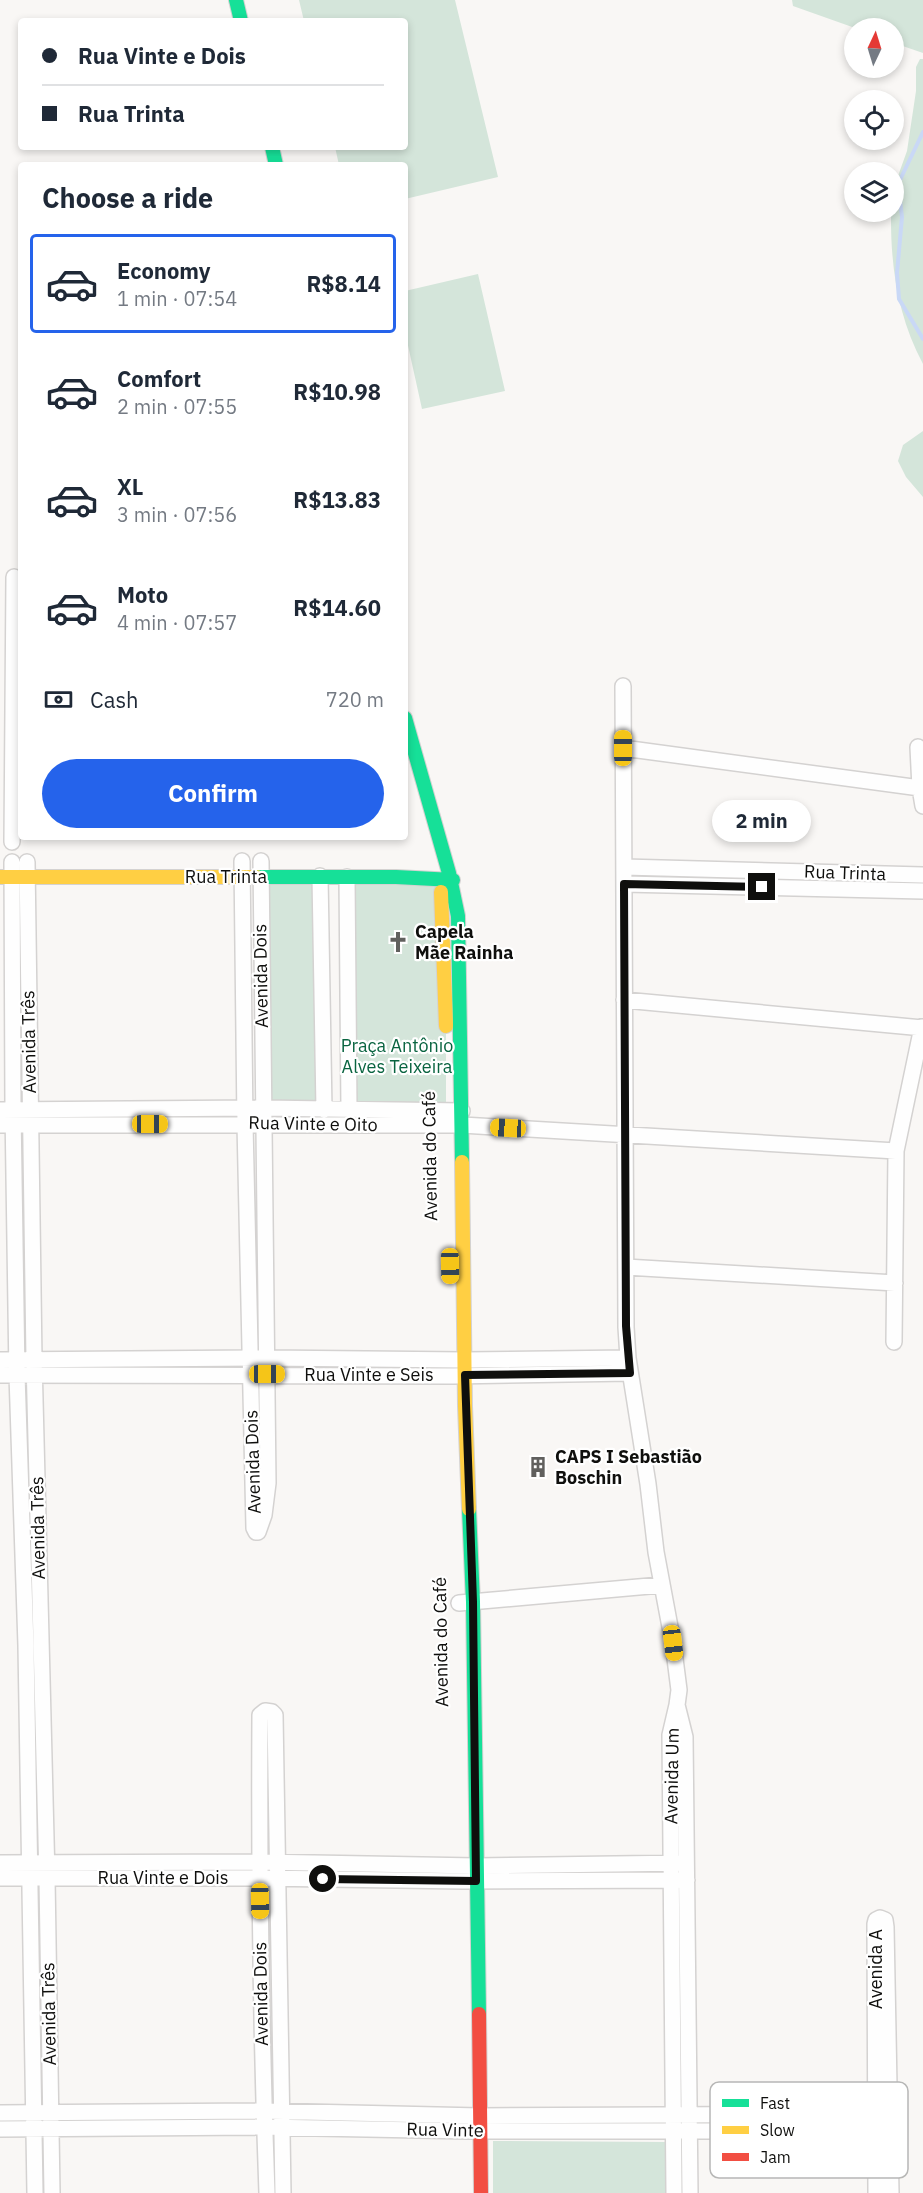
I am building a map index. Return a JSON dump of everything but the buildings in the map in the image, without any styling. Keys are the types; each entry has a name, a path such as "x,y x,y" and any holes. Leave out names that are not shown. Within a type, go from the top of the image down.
{"main road":[{"path":"236,0 241,18"},
{"name":"Avenida do Café","path":"408,729 460,932 452,1118 470,1874 474,2123 470,2193"},
{"name":"Rua Trinta","path":"225,861 242,869"},
{"name":"Rua Trinta","path":"17,869 242,869 264,866 320,876 446,879"},
{"name":"Avenida do Café","path":"446,879 444,913 446,1041"},
{"name":"Avenida do Café","path":"449,1231 459,1368 462,1598"},
{"name":"Avenida do Café","path":"460,1687 470,1874"},
{"name":"Avenida do Café","path":"474,2123 481,2193"}],"street":[{"path":"12,577 12,842"},
{"name":"Avenida Um","path":"623,686 626,1267 629,1365 661,1585 673,1643 679,1690 671,1726 678,1749 681,2115 674,2131 674,2193"},
{"path":"918,747 923,806"},
{"path":"623,748 920,788"},
{"name":"Avenida Dois","path":"242,869 250,1374 254,1528 258,1532 264,1515 268,1491 263,1124 264,866"},
{"name":"Rua Trinta","path":"624,867 923,876"},
{"name":"Avenida Três","path":"17,869 31,1118 52,2193"},
{"name":"Avenida Três","path":"17,869 7,1118 26,1646 35,2193"},
{"path":"320,876 324,1110"},
{"path":"347,877 349,1110"},
{"name":"Rua Trinta","path":"624,884 923,891"},
{"path":"624,1000 922,1028 896,1151 894,1342"},
{"name":"Rua Vinte e Oito","path":"7,1118 245,1116 263,1108 349,1110 625,1135 896,1151"},
{"name":"Rua Vinte e Oito","path":"245,1116 263,1124 452,1118"},
{"path":"626,1267 895,1283"},
{"name":"Rua Vinte e Seis","path":"35,1368 250,1358 459,1368"},
{"name":"Rua Vinte e Seis","path":"0,1360 17,1368"},
{"name":"Rua Vinte e Seis","path":"0,1375 17,1368 267,1374 629,1365"},
{"path":"462,1598 661,1585"},
{"name":"Avenida Dois","path":"267,2193 260,1878 260,1715 265,1711 275,1715 283,2193"},
{"name":"Rua Vinte e Dois","path":"0,1863 29,1870 46,1870 276,1862 470,1874 679,1880"},
{"name":"Rua Vinte e Dois","path":"46,1870 276,1878 470,1874 679,1863"},
{"name":"Rua Vinte e Dois","path":"0,1878 29,1870"},
{"name":"Avenida A","path":"882,2082 875,1924 879,1918 885,1920 886,1927 884,2082"},
{"name":"Rua Vinte","path":"0,2113 474,2123 710,2131"},
{"name":"Avenida Um","path":"681,2115 689,2131 690,2193"},
{"name":"Rua Vinte","path":"474,2123 710,2115"},
{"name":"Rua Vinte","path":"0,2129 264,2119"},
{"name":"Avenida A","path":"876,2193 878,2178"},
{"name":"Avenida A","path":"889,2178 891,2193"}],"green space":[{"path":"299,0 455,0 498,177 408,198 408,162 338,162 336,150 408,150 408,18 303,18"},
{"path":"792,0 923,0 923,53 904,46 904,18 844,18 844,24 793,6"},
{"path":"920,59 923,59 923,364 902,312 895,276 891,222 904,222 903,162 907,151 916,91 916,67"},
{"path":"478,274 505,391 422,409 408,346 408,290"},
{"path":"923,431 923,497 906,477 898,461 903,445"},
{"name":"Praça Antônio Alves Teixeira","path":"260,876 320,876 324,1110 263,1108"},
{"name":"Praça Antônio Alves Teixeira","path":"347,877 439,878 446,1006 446,1111 349,1110"},
{"path":"493,2141 665,2142 666,2193 493,2193"}],"waterway":[{"path":"923,132 898,184 902,217 897,273 899,299 923,339"}],"traffic: fast":[{"path":"236,0 240,18"},
{"path":"273,150 275,162"},
{"path":"408,729 449,873 458,916 462,1162"},
{"path":"257,877 396,877 453,880"},
{"path":"469,1509 473,1602 479,2014"}],"traffic: slow":[{"path":"0,877 257,877"},
{"path":"441,892 446,1026"},
{"path":"462,1162 465,1406 469,1509"}],"traffic: jam":[{"path":"479,2014 481,2193"}],"place":[{"name":"Capela Mãe Rainha","path":"398,942"},
{"name":"CAPS I Sebastião Boschin","path":"538,1467"}],"route":[{"path":"323,1879 476,1881 473,1602 465,1375 630,1373 626,1326 624,884 762,887"}]}
